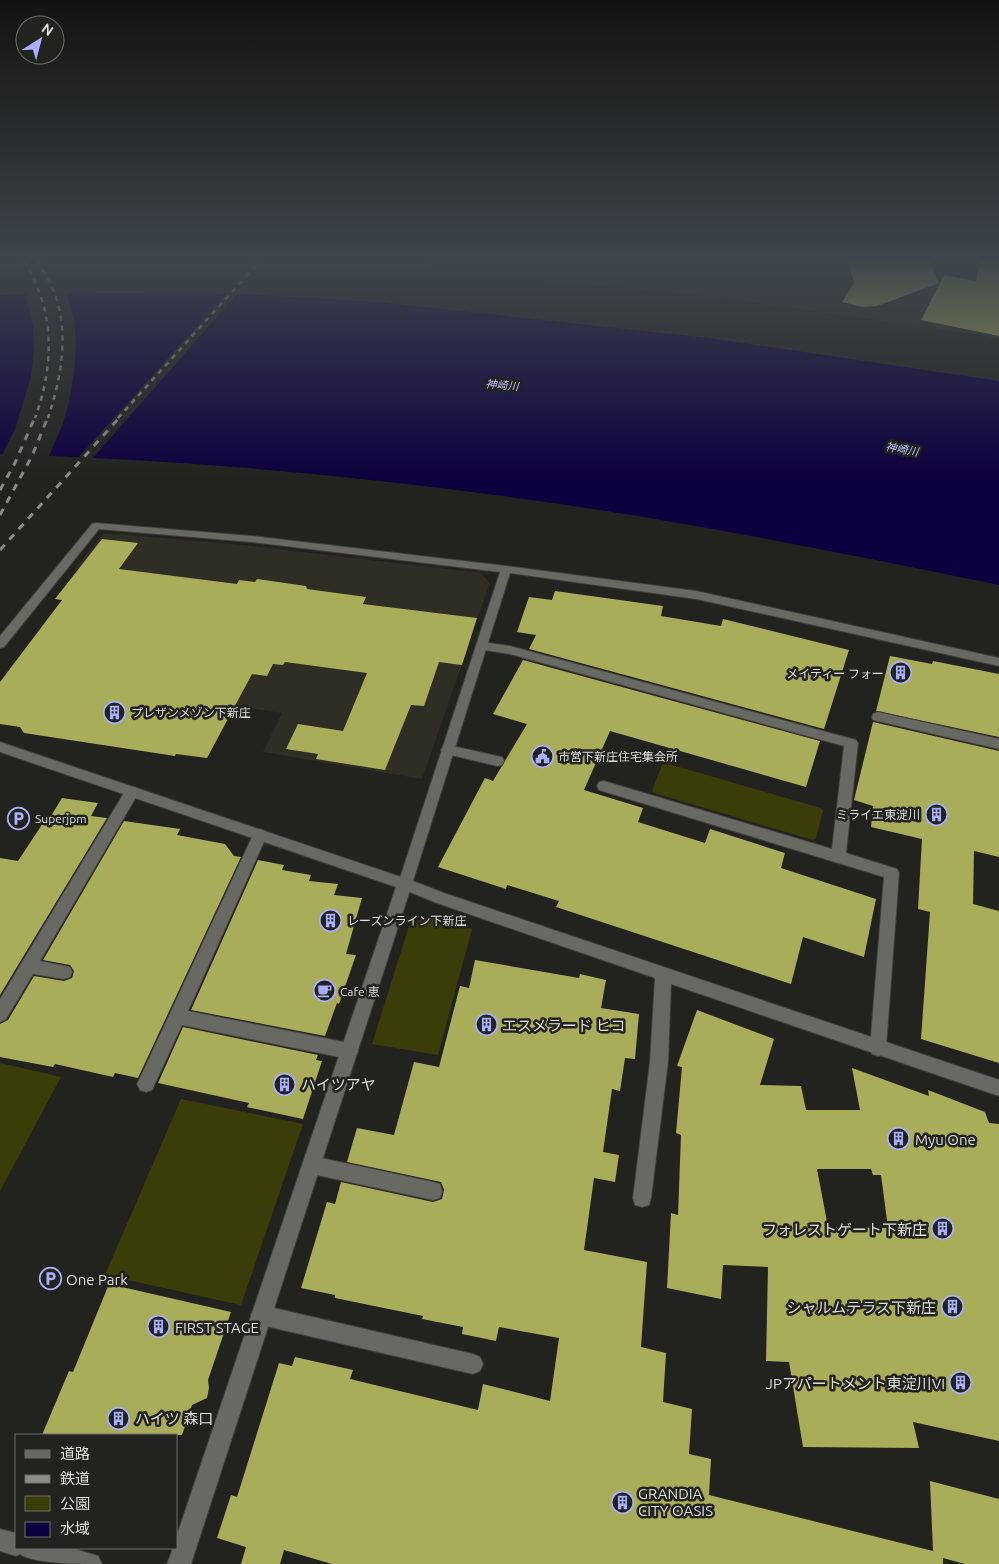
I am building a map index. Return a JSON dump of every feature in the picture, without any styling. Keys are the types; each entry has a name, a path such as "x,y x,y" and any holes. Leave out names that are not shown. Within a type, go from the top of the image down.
{"street":[{"path":"0,644 96,526 270,541 506,569 696,595 999,662"},
{"path":"179,1564 405,884 506,569"},
{"path":"482,646 510,650 851,743 838,858"},
{"path":"878,717 999,744"},
{"path":"0,747 999,1088"},
{"path":"448,750 497,761"},
{"path":"604,786 892,873 878,1048"},
{"path":"0,1014 132,792"},
{"path":"146,1084 260,836"},
{"path":"28,966 64,972"},
{"path":"642,1198 660,1062 663,974"},
{"path":"178,1016 349,1051"},
{"path":"312,1165 433,1191"},
{"path":"261,1315 473,1364"},
{"path":"0,1540 15,1544"},
{"path":"33,1549 90,1564"}],"shaded area":[{"path":"971,334 999,334 999,338"},
{"path":"104,533 244,545 481,573 490,583 422,779 263,752 282,713 210,702 141,578 75,569"}],"green space":[{"path":"665,763 821,808 823,811 816,838 813,840 654,793 652,791 662,765"},
{"path":"431,915 472,929 438,1055 372,1044 409,926"},
{"path":"0,1063 61,1077 0,1191"},
{"path":"181,1099 303,1124 241,1305 105,1275"}],"water":[{"name":"神崎川","path":"0,334 672,334 709,338 999,381 999,585 633,515 436,487 218,466 0,454"}],"pier":[{"path":"33,334 75,334 74,372 69,402 62,426 48,458 1,457 15,429 31,377"},
{"path":"190,334 202,334 91,460 77,459"}],"building":[{"path":"102,539 138,543 119,569 237,584 239,580 255,582 257,579 306,586 307,589 366,597 363,604 477,618 462,665 439,662 424,706 411,705 385,770 316,759 318,754 286,749 298,724 343,731 367,673 285,662 283,665 273,664 267,676 252,674 207,758 176,754 175,756 24,733 20,727 0,724 0,682 62,600 55,599"},
{"path":"555,591 663,606 661,616 721,626 723,619 849,650 824,729 529,649 536,635 517,632 529,597 552,600"},
{"path":"890,656 932,664 933,661 999,674 999,737 876,711"},
{"path":"523,660 820,741 806,787 610,731 584,790 643,808 638,822 705,843 710,829 785,853 781,868 876,899 864,957 803,937 791,984 556,907 559,901 507,885 506,889 438,867 485,778 493,781 527,724 493,714"},
{"path":"873,722 999,751 999,857 974,851 973,904 999,911 999,1063 921,1039 930,912 918,909 922,839 871,827 873,806 854,800"},
{"path":"62,798 98,803 91,816 107,818 0,995 0,858 18,861 45,820 48,821"},
{"path":"124,821 180,829 177,835 225,844 234,856 241,857 138,1078 115,1073 113,1077 55,1064 53,1067 0,1057 0,1024 8,1020 34,976 64,981 72,978 74,971 70,965 43,960"},
{"path":"258,860 284,865 282,870 311,875 309,881 338,884 334,895 362,898 346,954 356,955 339,1004 337,1003 325,1036 191,1010"},
{"path":"475,960 579,978 580,974 606,980 601,1008 639,1014 635,1059 625,1058 620,1091 612,1089 603,1152 619,1155 615,1182 594,1178 584,1250 647,1262 641,1347 666,1353 663,1402 692,1409 689,1454 711,1459 709,1495 933,1551 930,1481 999,1499 999,1564 965,1564 943,1558 943,1564 332,1564 284,1550 280,1564 241,1564 246,1547 217,1538 231,1495 237,1497 279,1363 292,1366 295,1357 353,1370 350,1379 478,1410 483,1384 550,1401 559,1338 499,1327 496,1341 462,1334 463,1327 422,1319 423,1316 335,1298 335,1295 301,1288 327,1202 335,1204 341,1182 433,1202 442,1199 444,1190 441,1182 347,1162 357,1128 394,1135 414,1062 439,1067 460,986 469,988"},
{"path":"697,1010 774,1039 760,1085 801,1086 806,1110 860,1110 852,1068 929,1096 928,1090 985,1112 989,1123 999,1124 999,1441 913,1422 919,1448 803,1447 789,1362 766,1361 768,1267 723,1265 721,1299 667,1288 671,1213 678,1215 681,1135 676,1133 682,1067 677,1066","holes":["817,1169 871,1169 873,1175 881,1175 888,1228 828,1227"]},
{"path":"183,1027 318,1055 316,1060 322,1061 303,1119 247,1107 249,1103 158,1083"},
{"path":"109,1284 231,1312 208,1380 207,1398 192,1405 182,1435 42,1434 69,1371 73,1372"}],"railway":[{"path":"35,418 47,370 48,334"},
{"path":"48,418 60,371 63,334"},
{"path":"118,418 194,334"},
{"path":"0,490 15,463 35,417"},
{"path":"0,515 32,456 48,417"},
{"path":"0,550 120,417"}],"place":[{"name":"メイティー フォー","path":"900,673"},
{"name":"プレザンメゾン下新庄","path":"115,712"},
{"name":"市営下新庄住宅集会所","path":"542,756"},
{"name":"ミライエ東淀川","path":"936,814"},
{"name":"Superjpm","path":"19,818"},
{"name":"レーズンライン下新庄","path":"331,920"},
{"name":"Cafe 恵","path":"324,991"},
{"name":"エスメラード ヒコ","path":"486,1025"},
{"name":"ハイツアヤ","path":"285,1084"},
{"name":"Myu One","path":"899,1139"},
{"name":"フォレストゲート下新庄","path":"943,1229"},
{"name":"One Park","path":"50,1279"},
{"name":"シャルムテラス下新庄","path":"952,1307"},
{"name":"FIRST STAGE","path":"159,1327"},
{"name":"JPアパートメント東淀川VI","path":"961,1383"},
{"name":"ハイツ 森口","path":"119,1418"},
{"name":"GRANDIA CITY OASIS","path":"622,1502"}]}
